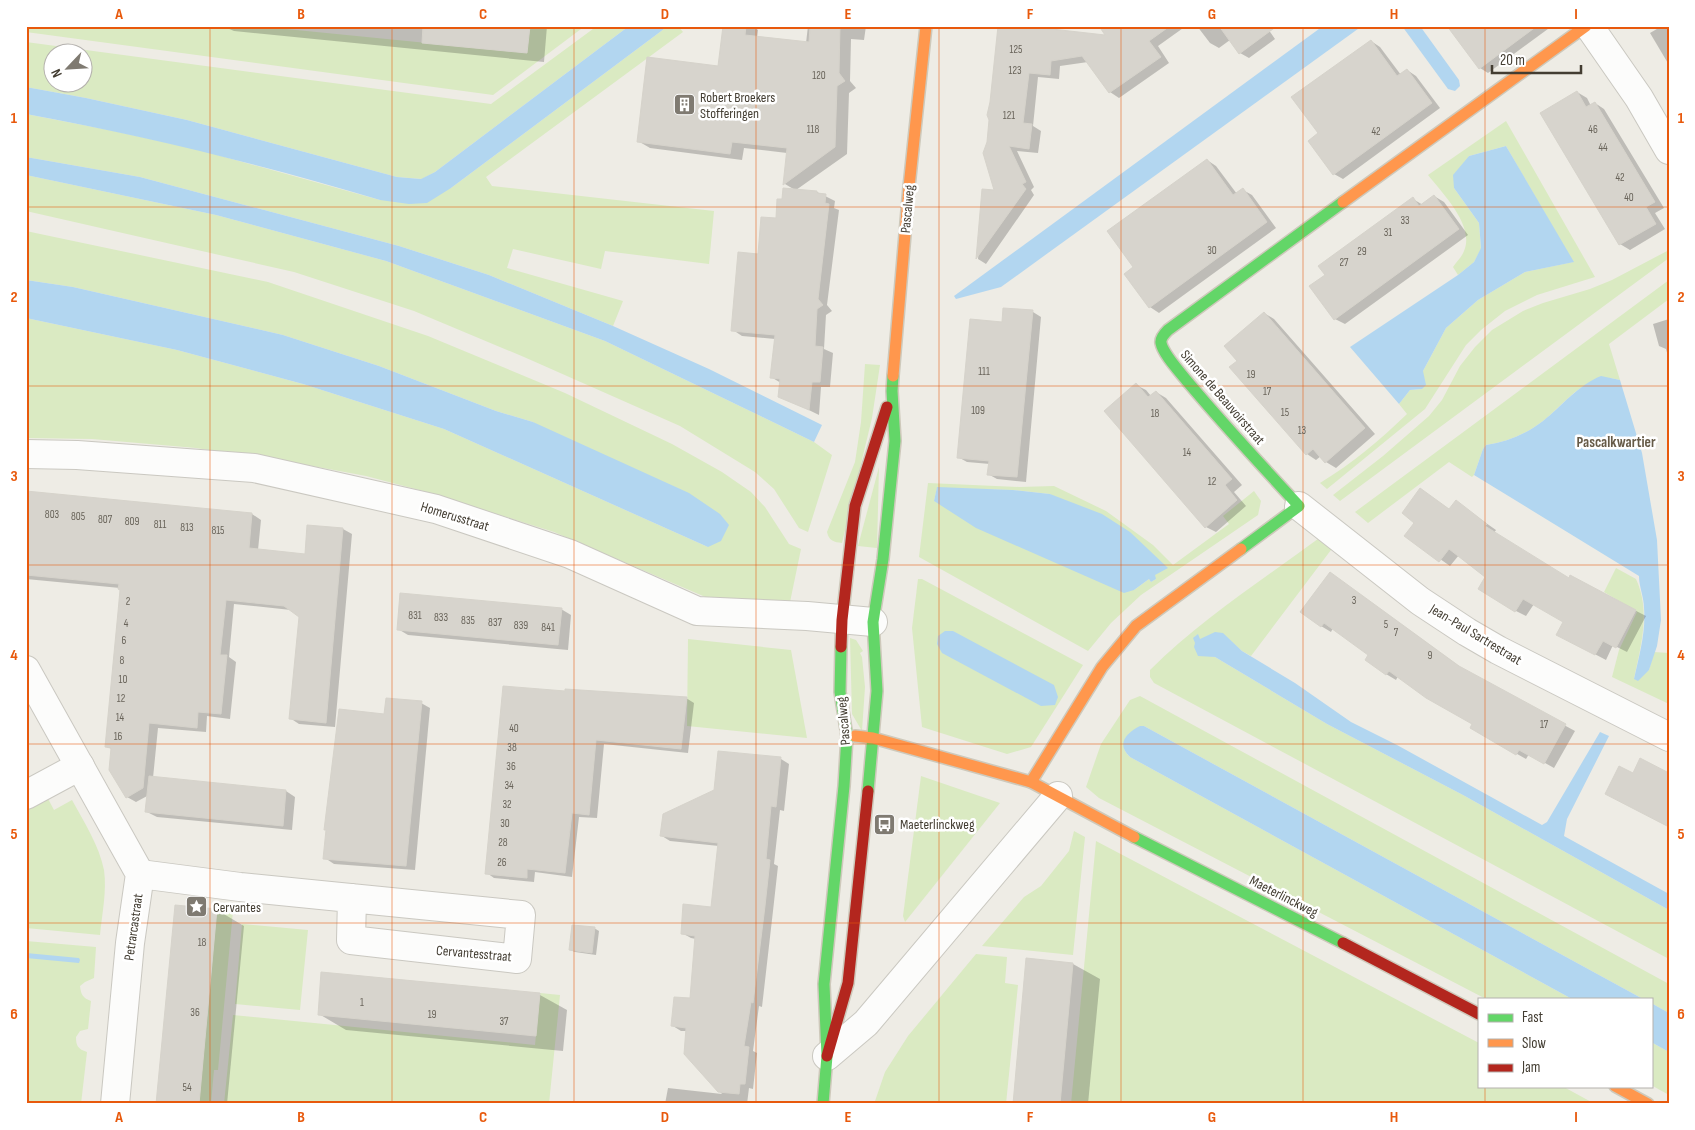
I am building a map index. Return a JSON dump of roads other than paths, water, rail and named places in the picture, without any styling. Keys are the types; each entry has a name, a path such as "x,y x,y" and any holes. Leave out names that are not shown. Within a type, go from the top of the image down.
{"street":[{"name":"Pascalweg","path":"827,1056 848,983 874,738 877,691 872,622 883,559 895,441 892,391 909,187 926,26"},
{"path":"1587,26 1639,98 1669,150"},
{"name":"Simone de Beauvoirstraat","path":"1299,506 1206,403 1165,354 1161,343 1163,336 1168,330 1316,221 1587,26"},
{"name":"Pascalweg","path":"823,1104 827,1056 824,984 844,786 847,736 840,692 842,620 855,506 892,391"},
{"name":"Homerusstraat","path":"26,454 77,455 254,468 436,509 570,554 698,611 807,616 872,622"},
{"path":"1031,782 1102,667 1136,626 1299,506"},
{"name":"Jean-Paul Sartrestraat","path":"1299,506 1420,600 1467,632 1498,650 1669,737"},
{"name":"Petrarcastraat","path":"26,670 140,874 130,943 115,1104"},
{"name":"Maeterlinckweg","path":"847,736 874,738 1031,782 1093,816 1478,1013"},
{"path":"26,796 80,766"},
{"path":"827,1056 866,1023 1058,796"},
{"name":"Cervantesstraat","path":"140,874 240,887 352,898 522,915 517,959 351,940 352,898"},
{"path":"1619,1088 1648,1104"}],"water":[{"path":"629,26 668,26 451,188 427,203 409,204 380,200 204,152 26,114 26,87 42,90 42,92 53,92 86,98 187,120 397,177 421,179 435,172"},
{"path":"1323,26 1362,26 1001,287 956,299 954,296"},
{"path":"1402,26 1420,26 1459,80 1460,86 1455,91 1448,89"},
{"path":"1506,146 1574,262 1525,272 1478,300 1446,328 1423,371 1426,385 1422,389 1410,390 1399,404 1350,347 1458,275 1474,262 1481,248 1479,223 1454,188 1453,175 1469,156"},
{"path":"26,157 140,177 399,246 489,275 613,326 709,369 822,425 814,442 605,341 386,261 216,215 26,175"},
{"path":"26,280 73,287 283,335 379,366 496,411 533,422 689,493 720,514 729,525 721,541 708,547 444,429 303,384 177,350 26,318"},
{"path":"1601,376 1620,380 1642,453 1657,540 1661,620 1657,646 1649,670 1638,681 1634,679 1644,626 1644,604 1639,576 1474,475 1486,445 1509,440 1530,430 1578,390"},
{"path":"937,487 1013,490 1050,494 1102,514 1130,532 1168,568 1155,575 1156,579 1151,582 1149,579 1134,590 1124,593 976,528 934,501"},
{"path":"945,631 953,631 1054,685 1058,697 1055,705 1041,706 942,653 937,644 938,636"},
{"path":"1215,632 1223,633 1242,651 1295,683 1351,722 1397,745 1542,825 1547,822 1600,732 1609,736 1567,819 1564,836 1669,894 1669,910 1463,795 1327,724 1215,657 1198,656 1193,638 1198,634 1200,639"},
{"path":"1140,726 1144,726 1641,998 1570,998 1130,757 1123,743 1124,739"},
{"path":"26,953 79,958 80,960 79,963 26,958"},
{"path":"1652,1004 1669,1013 1669,1052 1652,1043"}],"place":[{"name":"Robert Broekers Stofferingen","path":"684,105"},
{"name":"Maeterlinckweg","path":"884,824"},
{"name":"Cervantes","path":"197,907"}],"district":[{"name":"Pascalkwartier","path":"1616,442"}]}
